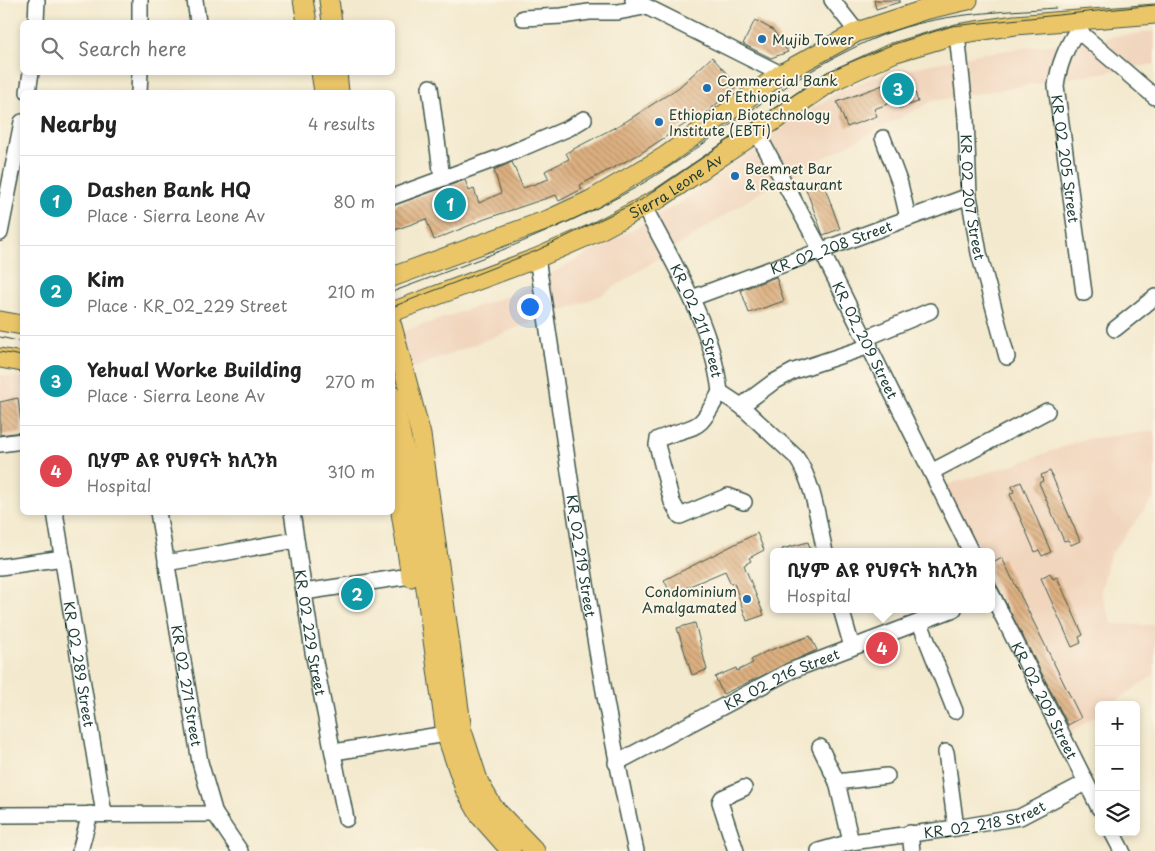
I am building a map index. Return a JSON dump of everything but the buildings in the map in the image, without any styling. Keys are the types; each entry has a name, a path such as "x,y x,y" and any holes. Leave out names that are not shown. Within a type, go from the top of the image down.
{"main road":[{"path":"303,0 307,20"},
{"path":"312,0 316,20"},
{"path":"329,0 332,20"},
{"path":"339,0 341,20"},
{"name":"Sierra Leone Av","path":"395,276 550,219 590,200 667,155 781,74 857,32 924,10 968,0"},
{"name":"Sierra Leone Av","path":"395,311 537,258 644,207 832,81 860,67 924,42 957,34 1076,24 1155,14"},
{"path":"312,75 315,90"},
{"path":"321,75 324,90"},
{"path":"337,75 339,90"},
{"path":"346,75 349,90"},
{"path":"412,304 402,325 433,452 462,658 463,676 457,701"},
{"path":"0,321 20,325"},
{"path":"395,335 421,435 462,731 479,783 493,807 535,851"},
{"path":"0,358 20,362"},
{"path":"395,409 411,480 446,734 465,789 481,817 511,851"},
{"path":"395,482 422,652 432,680 440,689"}],"street":[{"path":"36,20 37,0"},
{"path":"140,0 140,20"},
{"path":"195,0 198,20"},
{"path":"832,0 857,32"},
{"path":"523,18 562,16 589,12 618,12 639,3 781,74"},
{"path":"1076,24 1155,97"},
{"name":"KR_02_205 Street","path":"1076,24 1057,77 1056,86 1084,292"},
{"name":"KR_02_207 Street","path":"957,34 966,118 969,196 979,253 1007,357"},
{"path":"28,90 31,75"},
{"path":"139,90 140,75"},
{"path":"430,87 442,178"},
{"path":"395,195 569,128 584,119"},
{"name":"KR_02_209 Street","path":"756,131 821,250 933,471 969,548"},
{"path":"0,233 20,132"},
{"path":"884,138 900,184 908,218"},
{"name":"KR_02_208 Street","path":"692,298 969,196"},
{"name":"KR_02_211 Street","path":"644,207 692,298 711,345 720,392 741,406 768,434 796,457 801,465 814,506 824,548"},
{"name":"KR_02_219 Street","path":"537,258 602,688 616,763 636,851"},
{"path":"1115,329 1155,298"},
{"path":"741,406 772,383 794,371 868,342 930,311"},
{"path":"720,392 703,422 696,428 658,439 657,445 672,502 680,516 728,496 744,502"},
{"path":"933,471 1046,411"},
{"path":"0,444 20,441"},
{"name":"KR_02_289 Street","path":"56,515 97,814"},
{"name":"KR_02_271 Street","path":"158,515 200,762 215,814 240,851"},
{"name":"KR_02_229 Street","path":"292,515 313,652 346,819"},
{"path":"166,562 296,540"},
{"path":"0,567 63,558"},
{"path":"304,592 410,576"},
{"name":"KR_02_209 Street","path":"995,602 1095,801"},
{"path":"842,613 852,647"},
{"name":"KR_02_216 Street","path":"616,763 790,671 944,613"},
{"path":"920,623 955,711"},
{"path":"334,752 446,734"},
{"path":"820,746 837,782 851,842"},
{"path":"946,752 956,828"},
{"path":"837,782 886,776"},
{"name":"KR_02_218 Street","path":"819,851 851,842 910,832 956,828 1020,817 1085,783"},
{"path":"736,851 720,802 722,798 744,788"},
{"path":"80,851 97,814"},
{"path":"0,815 215,814"},
{"path":"910,832 912,851"},
{"path":"1114,836 1122,851"}],"shaded area":[{"path":"1155,31 1155,64 932,101 765,189 602,295 395,375 395,334 514,294 682,202 778,130 842,90 876,76 979,54"},
{"path":"0,375 20,379 20,444 0,447"},
{"path":"1155,431 1155,496 1110,555 1101,591 1112,624 1155,625 1155,674 1117,701 1095,701 1095,716 1069,734 995,590 995,548 974,548 943,486 1019,463 1085,439"}],"tram line":[{"path":"395,306 536,251 641,200 827,72 891,45 952,26 1155,5"},
{"path":"395,291 516,245 606,204 666,169 819,66 885,34 905,27 948,18 991,12 1056,8"},
{"path":"0,337 20,342"},
{"path":"0,352 20,356"}],"place":[{"name":"Mujib Tower","path":"762,39"},
{"name":"Commercial Bank of Ethiopia","path":"707,88"},
{"name":"Yehual Worke Building","path":"898,89"},
{"name":"Ethiopian Biotechnology Institute (EBTi)","path":"659,122"},
{"name":"Beemnet Bar & Reastaurant","path":"735,176"},
{"name":"Dashen Bank HQ","path":"450,204"},
{"name":"Kim","path":"357,594"},
{"name":"Condominium Amalgamated","path":"747,599"},
{"name":"ቢሃም ልዩ የህፃናት ክሊንክ","path":"882,648"}]}
